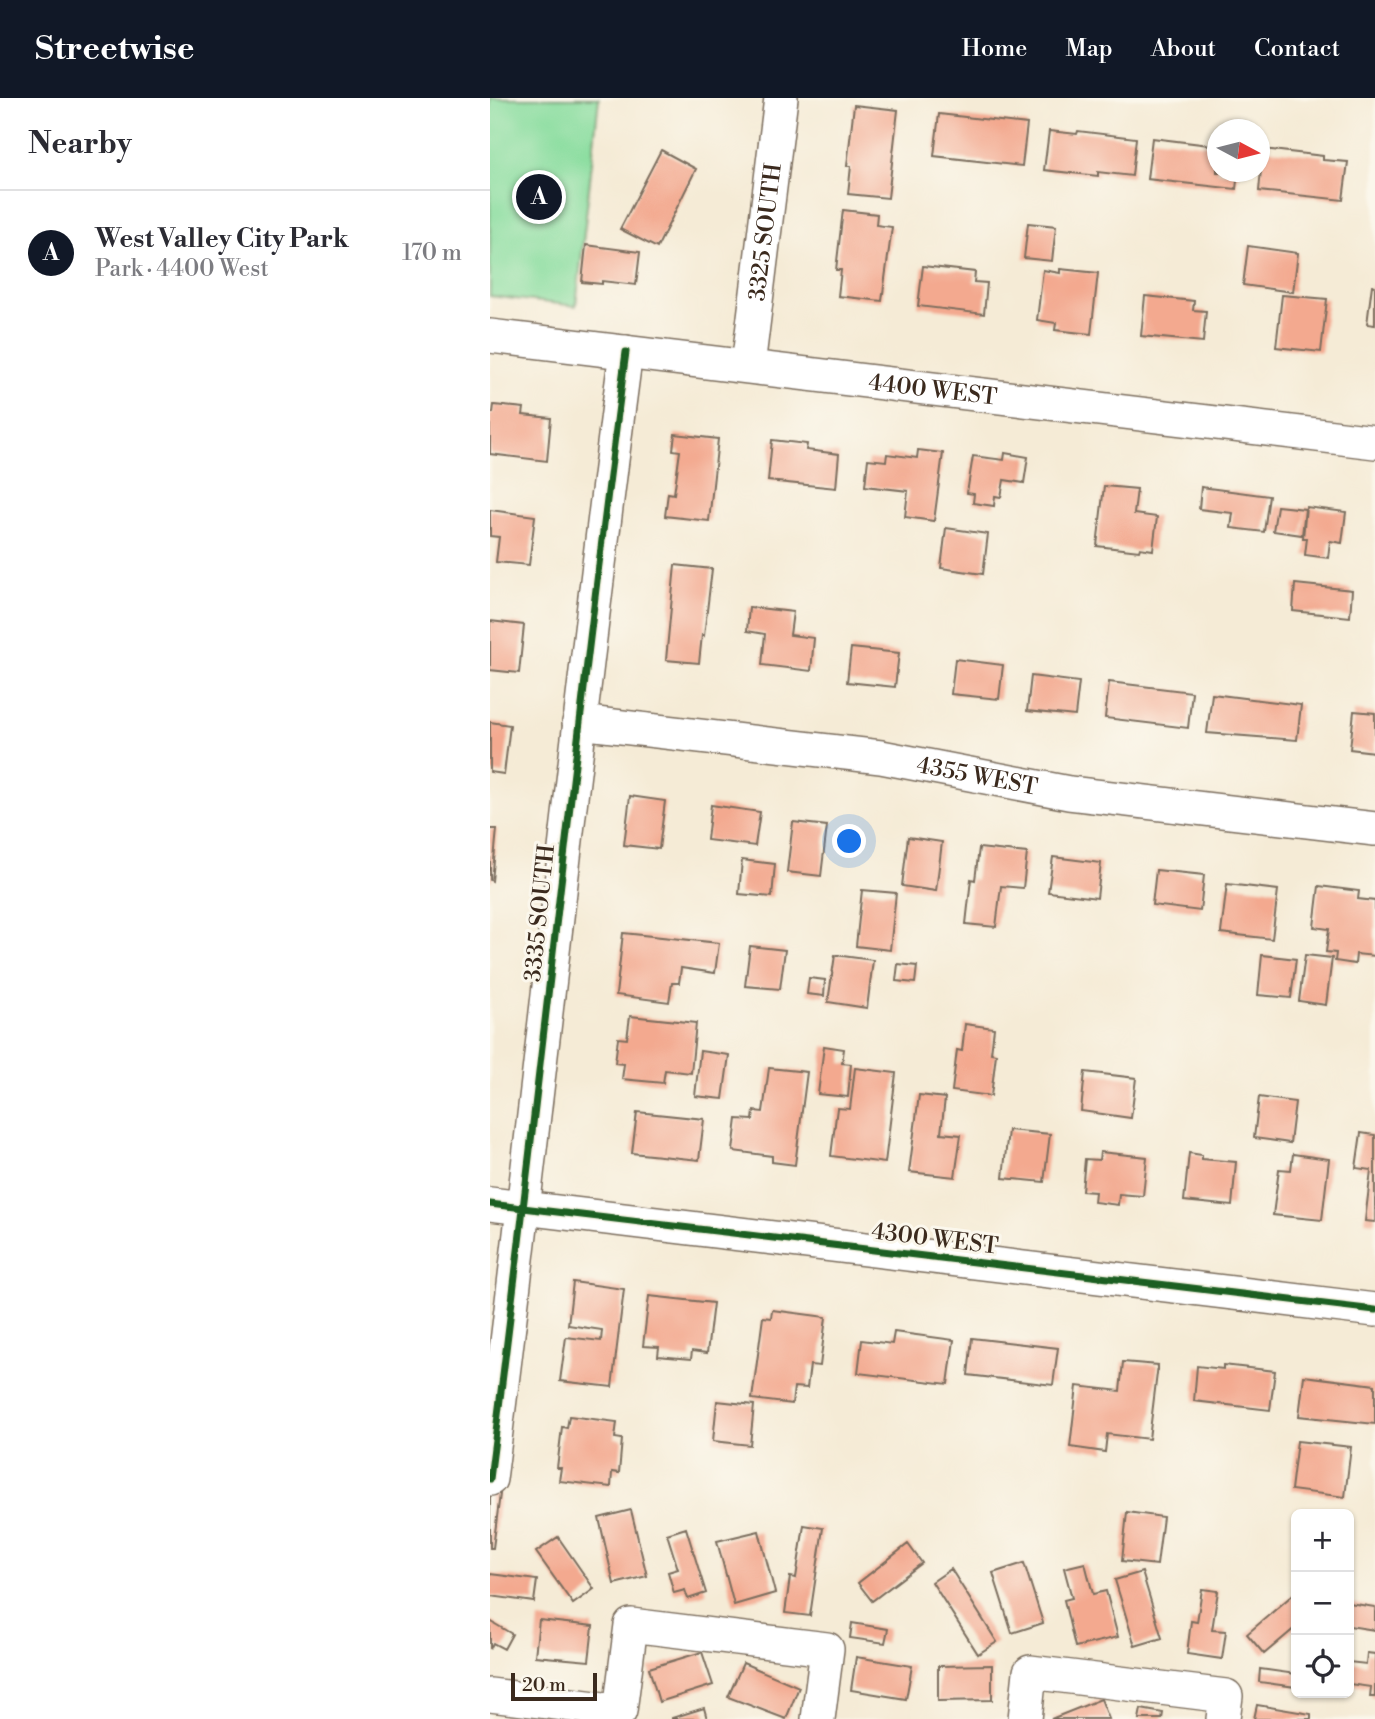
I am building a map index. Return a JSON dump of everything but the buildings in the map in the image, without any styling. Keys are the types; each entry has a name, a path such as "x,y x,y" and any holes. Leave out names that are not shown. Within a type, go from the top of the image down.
{"street":[{"name":"3325 SOUTH","path":"748,366 781,98"},
{"name":"4400 WEST","path":"490,336 1375,442"},
{"name":"3335 SOUTH","path":"490,1479 525,1208 579,722 626,352"},
{"name":"4355 WEST","path":"579,722 881,757 1069,793 1375,829"},
{"name":"4300 WEST","path":"490,1203 1375,1310"},
{"path":"490,1695 620,1715 631,1625 827,1649 818,1719"},
{"path":"1025,1719 1030,1672 1226,1696 1223,1719"}],"green space":[{"path":"490,98 599,98 576,306 490,296"}],"cycle path":[{"path":"490,1479 626,352"},
{"path":"490,1204 1375,1310"}],"place":[{"name":"West Valley City Park","path":"539,197"}]}
